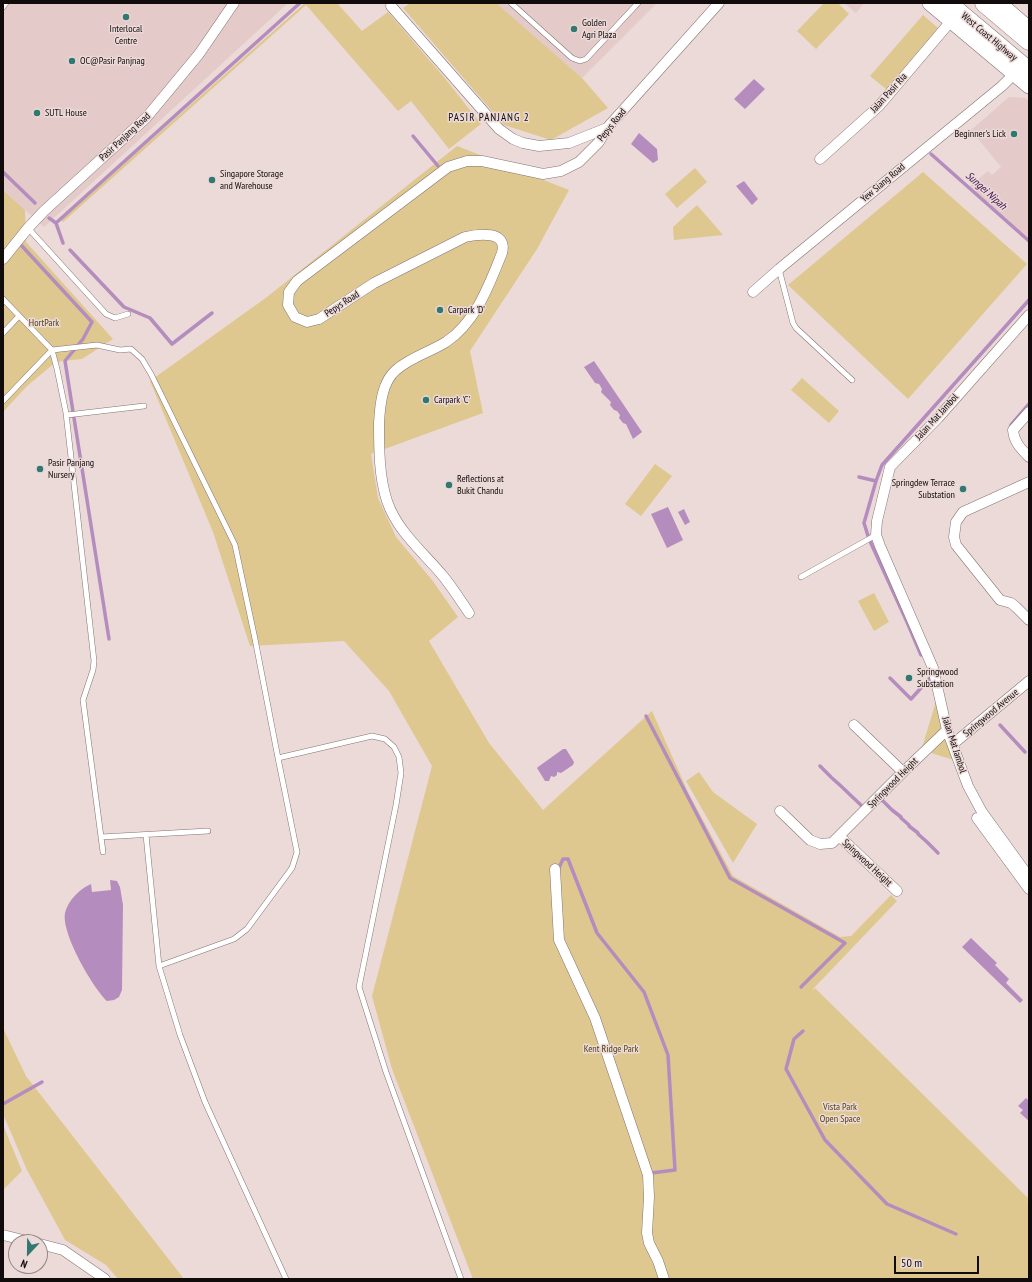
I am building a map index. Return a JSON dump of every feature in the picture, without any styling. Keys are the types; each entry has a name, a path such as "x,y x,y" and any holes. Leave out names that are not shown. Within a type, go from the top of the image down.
{"highway":[{"name":"West Coast Highway","path":"948,3 1021,72"},
{"path":"984,3 1029,40"}],"main road":[{"path":"930,3 951,21 1021,72 1029,86"},
{"path":"999,3 1029,29"}],"street":[{"name":"Pasir Panjang Road","path":"3,259 44,211 146,118 199,54 234,3"},
{"name":"Pepys Road","path":"469,613 443,576 400,528 387,501 383,485 379,443 380,403 387,382 394,371 402,364 447,341 467,324 488,288 502,253 503,248 500,240 490,234 476,234 465,237 374,283 319,319 307,322 295,317 288,305 289,292 296,281 448,167 467,161 482,161 544,174 561,171 579,162 598,142 607,128 719,3"},
{"path":"391,6 499,129 513,139 523,143 539,146 569,143 607,128"},
{"name":"Jalan Pasir Ria","path":"820,159 879,106 951,21"},
{"name":"Yew Siang Road","path":"753,292 779,269 1021,72"},
{"name":"Jalan Mat Jambol","path":"1029,315 938,418 890,467 877,521 876,535 933,668 947,730 968,786 982,812 1029,877"},
{"path":"1029,412 1013,430 1014,438 1021,449 1029,457"},
{"path":"1029,482 963,512 956,522 954,537 956,545 1000,600 1011,603 1029,620"},
{"name":"Springwood Avenue","path":"953,744 1029,682"},
{"path":"854,725 903,772"},
{"name":"Springwood Height","path":"839,836 947,730"},
{"name":"Spingwood Height","path":"780,811 810,840 820,844 832,843 839,836 897,891"},
{"path":"977,818 1029,889"},
{"path":"555,869 559,940 595,1018 648,1176 649,1243 658,1261 664,1279"},
{"path":"48,1246 62,1250 105,1279"}],"lane":[{"path":"3,7 6,3"},
{"path":"511,3 572,58 580,61 586,59 638,3"},
{"path":"28,228 106,314 116,318 128,314"},
{"path":"779,269 793,323 796,328 852,380"},
{"path":"3,299 52,350 67,415 94,660 93,670 83,700 102,852"},
{"path":"3,333 19,316"},
{"path":"3,401 52,350 97,345 120,350 131,349 142,359 152,374 235,545 297,852 292,868 247,929 234,938 159,966"},
{"path":"67,415 144,406"},
{"path":"801,577 876,535"},
{"path":"278,758 372,736 385,739 394,747 399,757 401,772 396,805 360,987 386,1072 462,1279"},
{"path":"101,837 208,831"},
{"path":"146,835 159,966 180,1035 205,1102 286,1279"}],"shaded area":[{"path":"3,3 288,3 44,227 3,190"},
{"path":"493,3 657,3 582,78"},
{"path":"844,3 864,3 856,13"},
{"path":"754,79 765,89 745,109 734,99"},
{"path":"1009,97 1025,98 1029,101 1029,240 969,187 988,171 992,175 1001,167 971,130"},
{"path":"639,133 657,149 658,160 653,163 631,144"},
{"path":"744,181 758,199 752,205 736,186"},
{"path":"594,361 642,432 633,439 626,424 619,418 620,415 614,410 610,405 611,402 601,392 602,389 599,384 595,383 584,367"},
{"path":"668,507 683,540 667,548 651,514"},
{"path":"684,509 690,522 685,525 678,512"},
{"path":"563,749 566,749 574,762 573,765 561,773 557,772 557,775 554,777 551,776 549,781 545,781 537,768"},
{"path":"110,880 117,881 120,887 123,905 122,990 119,997 114,1000 107,1001 94,985 79,960 68,933 65,922 65,913 71,900 82,889 91,884 92,892 111,890"},
{"path":"971,938 997,963 995,965 1009,979 1006,983 1023,1000 1020,1003 962,947"},
{"path":"1026,1098 1029,1101 1029,1121 1020,1113 1023,1110 1018,1106"}],"green space":[{"path":"305,3 337,3 362,31 388,12 443,76 481,124 449,149 411,101 398,111 306,5 63,222 61,220"},
{"path":"410,3 496,3 582,78 608,108 551,140 504,125 403,8"},
{"path":"824,3 838,3 849,14 816,49 797,31"},
{"path":"923,15 938,28 886,89 870,76"},
{"name":"Kent Ridge Park","path":"457,146 569,190 537,249 470,351 483,413 371,454 378,498 396,537 432,580 458,617 429,641 489,743 543,810 652,711 688,792 733,876 840,937 851,936 891,895 897,901 813,989 814,990 815,988 1029,1199 1029,1203 1025,1199 1029,1204 1029,1279 473,1279 392,1069 372,996 432,766 389,691 344,641 250,646 213,532 150,381 267,297"},
{"path":"695,168 707,182 677,208 665,194"},
{"path":"923,172 1027,264 908,399 788,285"},
{"name":"HortPark","path":"3,190 25,210 26,242 113,339 82,359 61,361 51,366 27,386 3,412"},
{"path":"697,205 723,235 674,240 673,227"},
{"path":"802,378 839,411 829,423 791,390"},
{"path":"655,464 672,476 641,516 625,504"},
{"path":"874,593 889,622 874,631 858,601"},
{"path":"936,701 942,729 922,748"},
{"path":"946,738 954,760 931,753"},
{"path":"699,772 713,792 757,824 733,863 686,781"},
{"path":"3,1028 26,1076 184,1279 118,1279 106,1265 65,1240 27,1170 3,1114"},
{"path":"3,1125 22,1171 3,1190"}],"waterway":[{"path":"63,243 56,223 300,3"},
{"path":"413,136 438,166"},
{"name":"Sungei Nipah","path":"931,154 1029,241"},
{"path":"3,172 35,203"},
{"path":"49,218 56,223"},
{"path":"21,245 92,322 83,339 65,361 109,639"},
{"path":"70,250 124,307 150,318 172,344 212,313"},
{"path":"921,655 869,539 864,523 876,481 882,465 1029,300"},
{"path":"1011,425 1029,404"},
{"path":"859,477 876,481"},
{"path":"890,678 911,699 930,678"},
{"path":"646,716 730,878 845,943 801,987"},
{"path":"1000,725 1025,752"},
{"path":"820,766 831,777"},
{"path":"832,778 842,787"},
{"path":"843,788 864,808"},
{"path":"881,799 891,809"},
{"path":"892,810 901,817"},
{"path":"901,818 909,825"},
{"path":"909,826 918,833"},
{"path":"918,834 927,842"},
{"path":"927,842 938,853"},
{"path":"558,870 563,859 568,859 597,933 644,992 668,1055 675,1170 651,1173 651,1175"},
{"path":"803,1031 794,1039 786,1069 825,1140 887,1204 956,1234"},
{"path":"3,1104 42,1082"}],"place":[{"name":"Interlocal Centre","path":"126,17"},
{"name":"Golden Agri Plaza","path":"574,29"},
{"name":"OC@Pasir Panjnag","path":"72,61"},
{"name":"SUTL House","path":"37,113"},
{"name":"Beginner's Lick","path":"1014,134"},
{"name":"Singapore Storage and Warehouse","path":"212,180"},
{"name":"Carpark 'D'","path":"440,310"},
{"name":"Carpark 'C'","path":"426,400"},
{"name":"Pasir Panjang Nursery","path":"40,469"},
{"name":"Reflections at Bukit Chandu","path":"449,485"},
{"name":"Springdew Terrace Substation","path":"963,489"},
{"name":"Springwood Substation","path":"909,678"}],"district":[{"name":"PASIR PANJANG 2","path":"489,118"}],"park label":[{"name":"Vista Park Open Space","path":"840,1112"}]}
